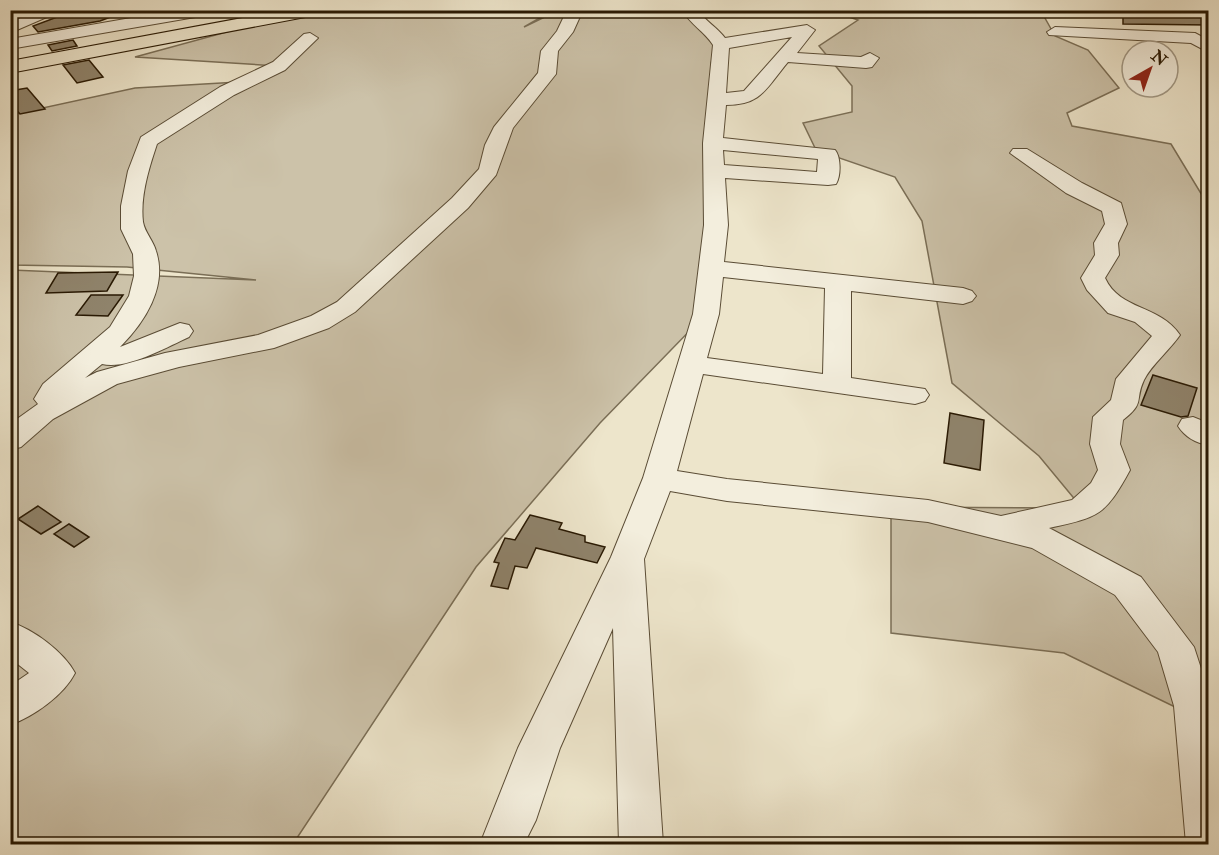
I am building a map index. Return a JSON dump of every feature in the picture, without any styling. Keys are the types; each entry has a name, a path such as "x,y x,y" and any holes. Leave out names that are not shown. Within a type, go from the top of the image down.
{"highway":[{"path":"176,30 243,10"},
{"path":"10,57 316,10"},
{"path":"10,68 226,28 298,12"},
{"path":"10,77 130,53 226,28"}],"street":[{"path":"11,27 56,10"},
{"path":"168,10 188,14"},
{"path":"10,44 50,35 207,10"},
{"path":"10,440 43,412 107,378 175,359 264,342 320,322 346,307 453,210 489,171 495,145 504,127 547,74 550,51 565,32 575,10"},
{"path":"502,844 514,820 539,748 628,556 659,478 706,314 716,225 716,171 713,143 720,49 711,30 698,23 690,10"},
{"path":"11,27 50,35 84,20"},
{"path":"716,99 743,99 751,95 807,30 755,38 720,49"},
{"path":"1055,32 1195,38 1207,45"},
{"path":"43,412 53,390 102,351 139,305 146,284 145,253 135,235 131,219 133,194 148,141 227,91 279,66 310,38"},
{"path":"785,57 866,63 870,58"},
{"path":"713,143 828,154 828,179 716,171"},
{"path":"1000,528 1083,509 1103,490 1114,470 1105,444 1108,417 1125,404 1130,379 1167,335 1144,315 1116,308 1096,285 1094,278 1107,255 1106,243 1116,224 1113,208 1074,188 1020,153"},
{"path":"711,268 963,296"},
{"path":"837,384 838,282"},
{"path":"85,364 133,352 180,331"},
{"path":"691,364 915,395"},
{"path":"659,478 727,490 928,511 1042,538 1128,586 1175,647 1194,706 1208,844"},
{"path":"628,556 641,844"},
{"path":"10,636 56,673 10,709"}],"shaded area":[{"path":"320,11 552,11 524,27 557,11 696,11 719,43 711,63 717,89 706,314 600,423 476,567 293,844 11,844 11,270 256,280 127,267 11,265 10,115 135,88 256,81 278,66 135,57 278,18"},
{"path":"831,11 1041,11 1055,36 1088,50 1119,88 1067,113 1072,126 1171,144 1208,205 1208,723 1064,653 891,633 891,507 1082,508 1039,456 952,383 922,221 895,177 816,150 803,123 852,112 852,86 819,46 858,20"}],"building":[{"path":"76,10 124,10 124,12 100,21 38,32 33,26"},
{"path":"1123,10 1209,10 1209,25 1123,24"},
{"path":"73,40 77,46 52,51 48,45"},
{"path":"89,60 103,77 77,83 63,65"},
{"path":"27,88 45,109 20,114 10,103 10,91"},
{"path":"118,272 107,291 46,293 58,273"},
{"path":"91,295 123,295 108,316 76,315"},
{"path":"1153,375 1197,388 1188,416 1181,417 1141,405"},
{"path":"950,413 984,420 980,470 944,463"},
{"path":"38,506 61,522 41,534 18,519"},
{"path":"530,515 562,523 559,529 585,536 585,542 605,547 597,563 536,548 527,568 515,566 508,589 491,586 499,563 494,562 505,538 515,540"},
{"path":"69,524 89,537 74,547 54,534"}]}
